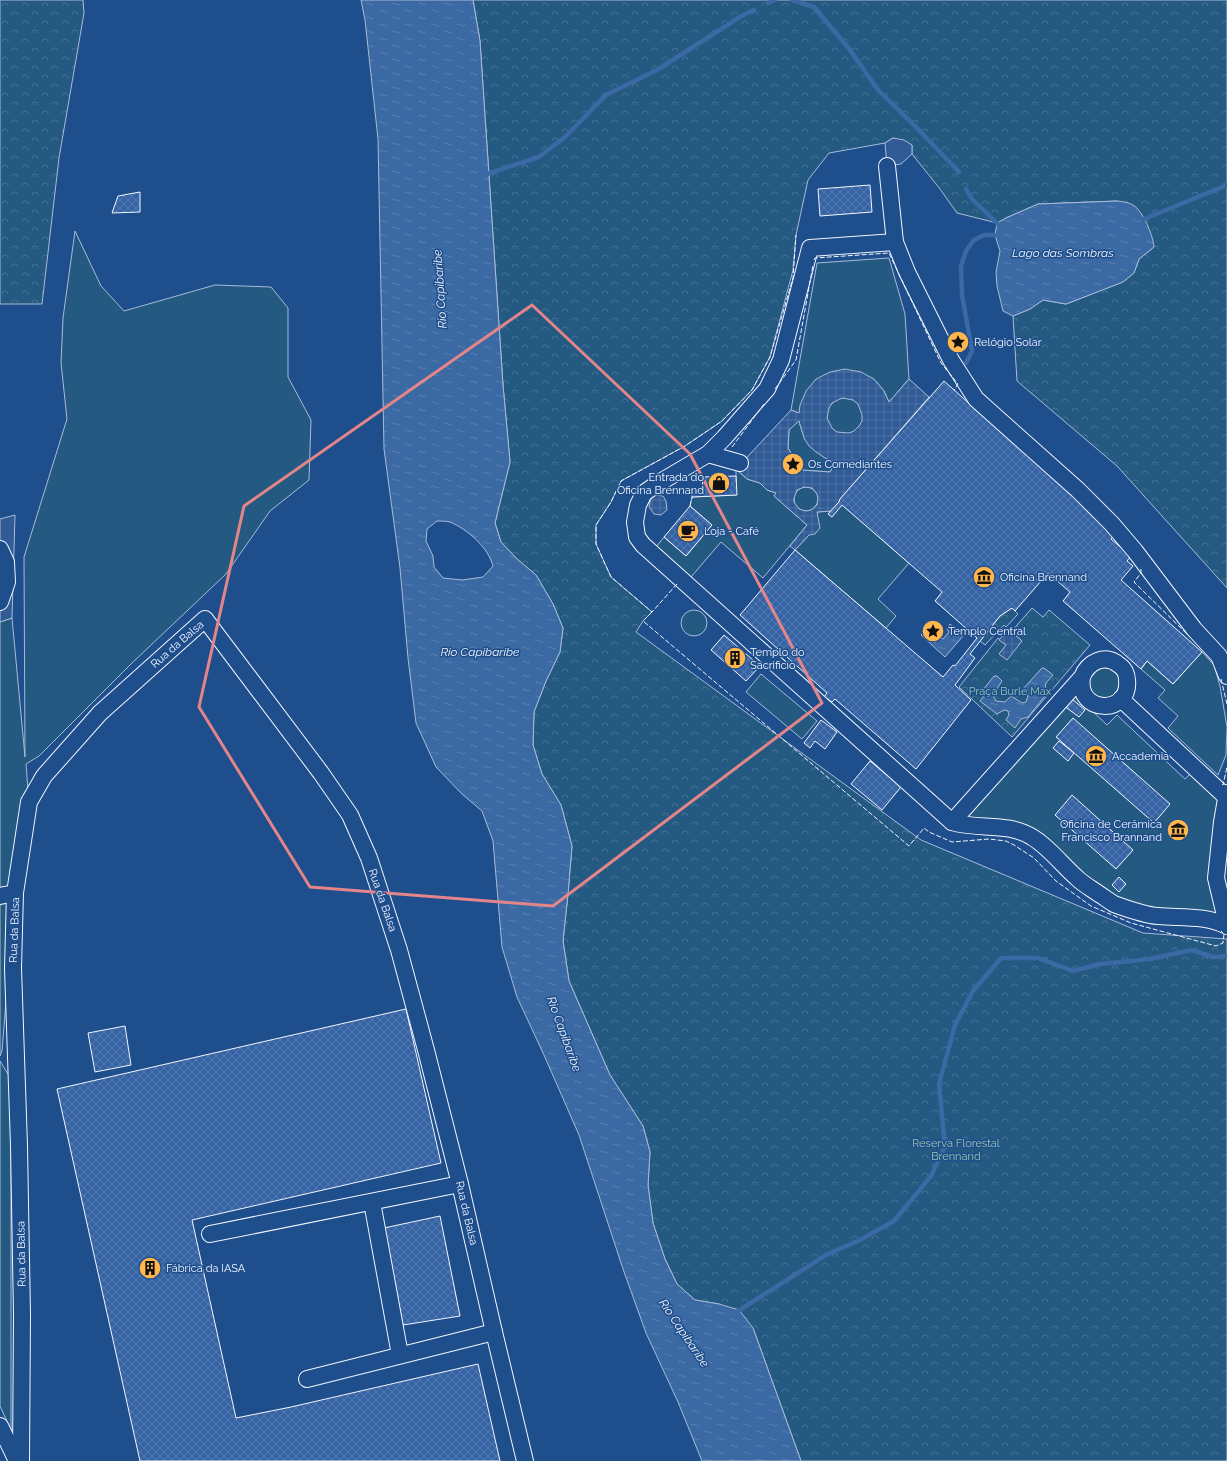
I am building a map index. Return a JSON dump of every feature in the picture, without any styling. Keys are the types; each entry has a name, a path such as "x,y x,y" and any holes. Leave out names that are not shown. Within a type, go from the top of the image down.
{"street":[{"path":"887,166 895,242 907,272 951,360 976,398 1078,490 1112,524 1135,551 1194,629 1218,656 1227,676"},
{"path":"895,242 810,248 781,360 767,389 708,454 644,493 638,505 635,522 637,537 642,545 952,822 967,826 996,827 1015,830 1032,836 1078,879 1113,903 1156,916 1204,918 1227,925"},
{"path":"708,454 740,463"},
{"path":"0,549 6,562 7,582 0,602"},
{"name":"Rua da Balsa","path":"21,1461 22,1315 19,1146 13,968 8,895 29,802 44,776 100,713 205,618 321,773 350,815 368,858 400,950 460,1184 525,1461"},
{"path":"1105,659 1120,665 1125,671 1128,686 1126,693 1121,700 1109,706 1102,706 1090,702 1085,696 1081,684 1082,677 1085,669 1090,664 1098,660 1105,659"},
{"path":"952,822 1082,677"},
{"path":"1121,700 1227,795 1222,822 1216,878 1227,925"},
{"path":"210,1234 460,1184"},
{"path":"372,1202 400,1355"},
{"path":"307,1379 494,1332"},
{"path":"0,1426 17,1461"}],"highlighted area":[{"path":"532,305 690,454 822,703 553,906 310,887 199,707 244,506"}],"green space":[{"path":"0,0 83,0 84,13 59,158 42,304 0,304"},
{"name":"Reserva Florestal Brennand","path":"473,0 1227,0 1227,588 1117,466 1017,381 1013,316 1030,309 1043,300 1066,304 1123,282 1134,273 1139,259 1154,247 1118,201 1038,204 997,223 957,213 912,154 912,145 893,138 885,143 829,153 808,180 796,235 793,270 770,357 752,390 722,421 685,446 621,481 611,502 596,525 596,544 611,577 652,612 643,621 636,632 921,840 1143,933 1227,939 1227,1461 801,1461 753,1328 719,1304 695,1300 677,1284 665,1259 653,1223 648,1185 650,1152 643,1126 610,1075 569,981 563,941 572,846 561,805 542,774 533,745 534,712 546,681 560,652 563,628 553,604 536,575 517,559 501,542 495,523 510,462 503,385 480,41"},
{"path":"75,231 101,286 124,311 215,285 271,287 288,308 288,377 311,420 309,480 270,511 226,574 131,664 39,756 26,764 29,802 11,887 0,890 0,622 12,618 25,757 24,557 67,419 61,363 63,318"},
{"path":"889,258 905,314 909,379 889,402 884,391 874,379 799,413 791,410 817,263"},
{"path":"845,398 855,401 860,406 863,416 860,426 855,431 845,434 835,431 830,426 827,416 830,406 835,401"},
{"path":"799,420 804,435 811,446 822,455 836,462 830,472 801,470 788,448 789,430"},
{"path":"736,469 747,479 760,483 767,490 776,493 774,496 807,525 763,578 721,542 691,577 656,547 664,537 686,556 712,525 690,506 692,497 736,495"},
{"path":"806,487 815,490 818,499 815,508 806,511 797,508 794,499 797,490"},
{"path":"839,502 909,563 878,599 896,616 886,628 795,550 809,535 817,512 831,511"},
{"path":"1012,608 1018,614 1006,627 1004,625 985,645 980,641 1000,616"},
{"name":"Praça Burle Max","path":"1032,608 1043,617 1049,610 1090,645 1012,737 959,687 998,638 1006,645 1022,641 1011,632"},
{"path":"694,610 703,614 707,623 703,632 694,636 685,632 681,623 685,614"},
{"path":"1202,652 1214,665 1220,686 1227,727 1226,755 1218,775 1168,728 1178,716 1158,698 1165,690 1141,669 1147,661 1173,684"},
{"path":"1105,665 1120,674 1121,690 1107,700 1092,695 1088,678 1090,673"},
{"path":"761,674 817,721 802,739 746,692"},
{"path":"1065,685 1107,725 1117,715 1185,779 1192,772 1218,799 1216,912 1213,915 1151,908 1121,902 1102,890 1047,843 957,820"},
{"path":"15,893 2,1051 0,1056 0,896"},
{"path":"0,1061 11,1079 11,1430 0,1406"}],"shaded area":[{"path":"893,138 904,140 912,145 912,154 901,164 887,166 885,143"},
{"path":"845,369 861,372 874,379 884,391 889,402 909,379 929,397 831,511 817,512 820,528 815,534 809,535 795,550 790,546 807,525 774,496 776,493 767,490 760,483 747,479 736,469 791,410 799,413 800,405 806,391 816,379 830,372","holes":["842,398 853,400 858,404 862,415 862,421 859,426 854,431 849,433 837,432 832,428 827,418 829,408 832,403","799,421 804,438 809,446 825,458 835,462 830,472 801,470 788,448 789,430","804,487 812,488 818,497 817,505 811,510 806,511 799,509 794,502 797,490"]},
{"path":"656,495 663,496 666,501 667,510 661,515 654,514 649,507 651,497"},
{"path":"15,515 12,618 0,622 0,519"},
{"path":"1008,629 1022,641 1007,660 999,654 1006,645 999,640"}],"water":[{"name":"Rio Capibaribe","path":"361,0 473,0 480,41 503,385 510,462 495,523 501,542 517,559 536,575 553,604 563,628 560,652 546,681 534,712 533,745 542,774 561,805 572,846 563,941 569,981 610,1075 643,1126 650,1152 648,1185 653,1223 665,1259 677,1284 695,1300 719,1304 739,1310 753,1328 801,1461 702,1461 678,1402 646,1333 623,1269 579,1135 517,997 502,947 493,841 482,811 462,794 436,767 416,723 408,658 400,568 384,449 378,139 365,20","holes":["437,521 445,521 457,525 470,534 487,552 493,566 483,577 462,580 443,578 434,567 433,556 426,541 427,529"]},
{"name":"Lago das Sombras","path":"1118,201 1131,204 1139,211 1146,222 1153,242 1154,247 1139,259 1134,273 1123,282 1066,304 1043,300 1030,309 1013,316 1003,311 997,286 996,272 1000,251 995,235 997,223 1038,204"},
{"path":"950,624 963,636 945,657 921,635 923,633 935,643 940,637 943,639 949,632 947,629"},
{"path":"1042,668 1053,675 1046,683 1045,687 1049,691 1028,717 1021,719 1015,728 1006,720 1009,715 1008,711 1004,710 997,714 980,701 986,693 983,690 994,676 997,676 1002,681 993,695 996,701 1005,702 1011,696 1022,703 1026,702 1028,696 1024,692 1024,688"}],"building":[{"path":"870,185 872,212 820,216 818,189"},
{"path":"140,192 140,212 112,213 118,196"},
{"name":"Oficina Brennand","path":"944,381 1116,534 1111,539 1131,556 1127,561 1133,566 1121,580 1202,652 1173,684 1147,661 1141,669 1063,601 1070,592 1048,573 1015,611 1012,608 1000,616 970,654 975,658 955,685 971,700 916,769 835,699 832,702 824,697 827,693 740,615 795,550 943,677 953,665 955,666 977,638 935,601 942,592 842,505 832,517 828,514"},
{"name":"Entrada do Oficina Brennand","path":"736,476 737,495 692,497 692,489 703,489 702,477"},
{"name":"Loja - Café","path":"690,506 712,525 686,556 664,537"},
{"name":"Templo do Sacrificío","path":"724,635 760,666 746,681 711,650"},
{"path":"1070,697 1085,710 1079,717 1063,705"},
{"name":"Accademia","path":"1073,718 1170,804 1154,823 1056,737"},
{"path":"821,720 837,732 825,749 815,741 810,748 804,743"},
{"path":"1059,741 1074,753 1068,761 1053,748"},
{"path":"870,761 901,787 882,810 851,784"},
{"path":"1072,795 1133,850 1116,869 1055,815"},
{"path":"1119,877 1126,884 1119,892 1112,885"},
{"name":"Fábrica da IASA","path":"406,1009 441,1163 192,1220 236,1418 291,1407 478,1364 500,1461 140,1461 57,1089"},
{"path":"125,1026 131,1065 95,1072 88,1033"},
{"path":"440,1216 460,1316 403,1325 384,1228"}],"waterway":[{"path":"768,3 775,0"},
{"path":"792,0 814,7 850,50 878,90 959,172"},
{"path":"484,175 539,157 565,137 606,95 657,70 743,15 754,10"},
{"path":"1144,219 1227,185"},
{"path":"966,189 972,199 1001,227"},
{"path":"966,363 972,351 962,295 961,266 966,251 974,240 984,235 995,235"},
{"path":"735,1313 826,1255 860,1240 894,1221 931,1176 945,1147 939,1084 955,1025 973,991 1001,958 1038,958 1073,971 1100,964 1150,959 1192,950 1213,957 1227,956"}],"fence":[{"path":"677,584 652,612 611,577 596,544 596,525 611,502 621,481 685,446 722,421 752,390 770,357 793,278 796,235"},
{"path":"814,260 815,258 889,253 941,363 958,384 954,390"},
{"path":"775,389 796,360 813,265"},
{"path":"732,447 764,404"},
{"path":"690,506 692,497"},
{"path":"1141,569 1141,573 1134,582 1191,638"},
{"path":"652,612 643,621 909,846 924,828 929,832 952,842 989,839 1006,841 1034,858 1056,881 1091,906 1131,923 1216,946 1223,943 1224,934 1221,931"},
{"path":"1221,679 1227,704"},
{"path":"1222,784 1223,785 1227,767"}],"place":[{"name":"Relógio Solar","path":"958,342"},
{"name":"Os Comediantes","path":"793,464"},
{"name":"Entrada do Oficina Brennand","path":"719,483"},
{"name":"Loja - Café","path":"688,531"},
{"name":"Oficina Brennand","path":"984,577"},
{"name":"Templo Central","path":"933,631"},
{"name":"Templo do Sacrificío","path":"735,658"},
{"name":"Accademia","path":"1096,756"},
{"name":"Oficina de Cerâmica Francisco Brannand","path":"1178,830"},
{"name":"Fábrica da IASA","path":"150,1268"}]}
